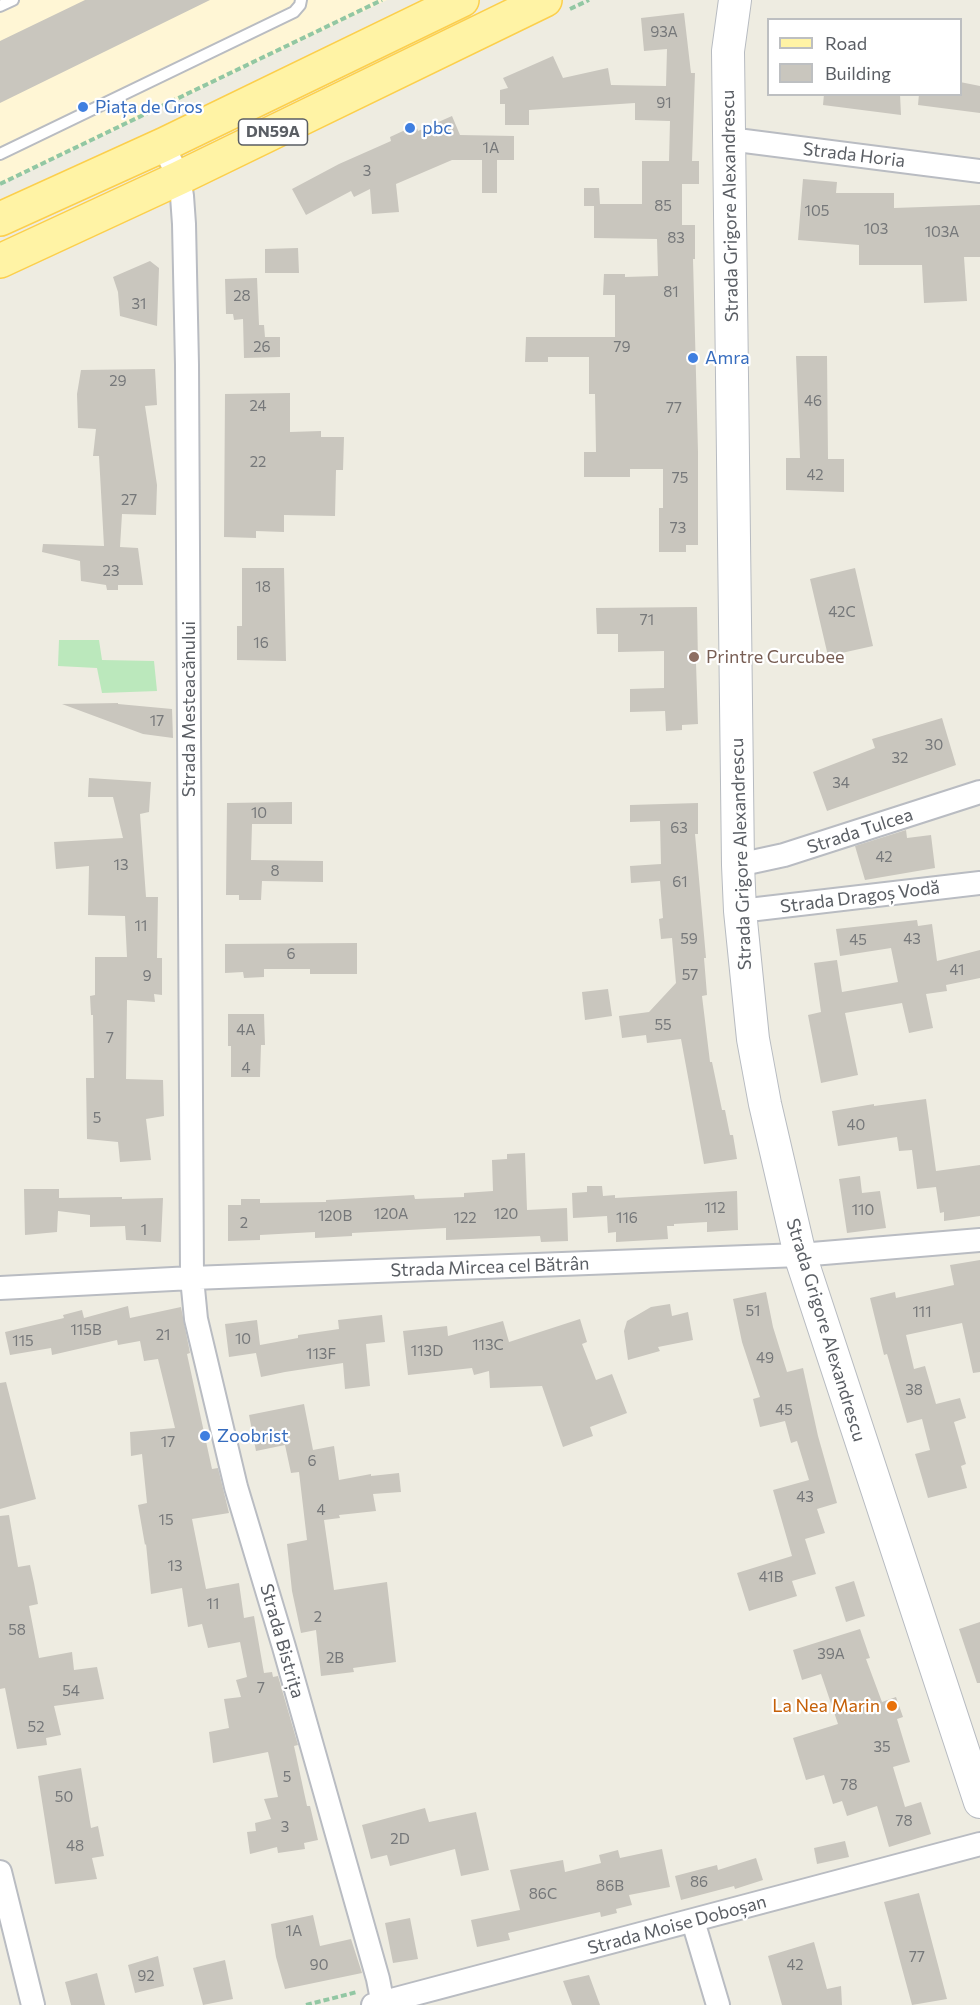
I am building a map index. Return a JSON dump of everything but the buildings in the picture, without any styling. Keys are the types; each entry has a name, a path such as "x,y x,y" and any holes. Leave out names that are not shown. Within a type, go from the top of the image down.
{"main road":[{"name":"DN59A","path":"0,219 163,145 462,0"},
{"name":"DN59A","path":"0,261 179,178 545,0"}],"street":[{"name":"Strada Grigore Alexandrescu","path":"717,0 729,51"},
{"name":"Strada Grigore Alexandrescu","path":"735,0 729,51 729,139 738,865 746,981 758,1068 800,1256 980,1802"},
{"name":"Strada Horia","path":"729,139 980,171"},
{"name":"Strada Mesteacănului","path":"163,145 179,178 182,196 188,377 192,1278"},
{"name":"Strada Tulcea","path":"738,865 784,855 980,792"},
{"name":"Strada Dragoș Vodă","path":"740,911 980,883"},
{"name":"Strada Mircea cel Bătrân","path":"0,1288 192,1278 800,1256 980,1240"},
{"name":"Strada Bistrița","path":"192,1278 196,1319 236,1487 287,1658 380,2004"},
{"name":"Strada Moise Doboșan","path":"380,2004 980,1844"},
{"path":"0,1872 33,2005"},
{"path":"693,1921 718,2005"}],"lane":[{"path":"0,6 12,0"},
{"path":"0,154 294,12 301,0"}],"path":[{"path":"0,184 382,0"}],"shaded area":[{"name":"Piața de Gros","path":"0,0 387,0 0,185"}],"green space":[{"path":"59,640 99,640 102,660 154,661 157,691 102,693 97,668 58,666"}],"place":[{"name":"Piața de Gros","path":"83,107"},
{"name":"pbc","path":"410,128"},
{"name":"Amra","path":"693,358"},
{"name":"Printre Curcubee","path":"694,657"},
{"name":"Zoobrist","path":"205,1436"},
{"name":"La Nea Marin","path":"892,1706"}]}
